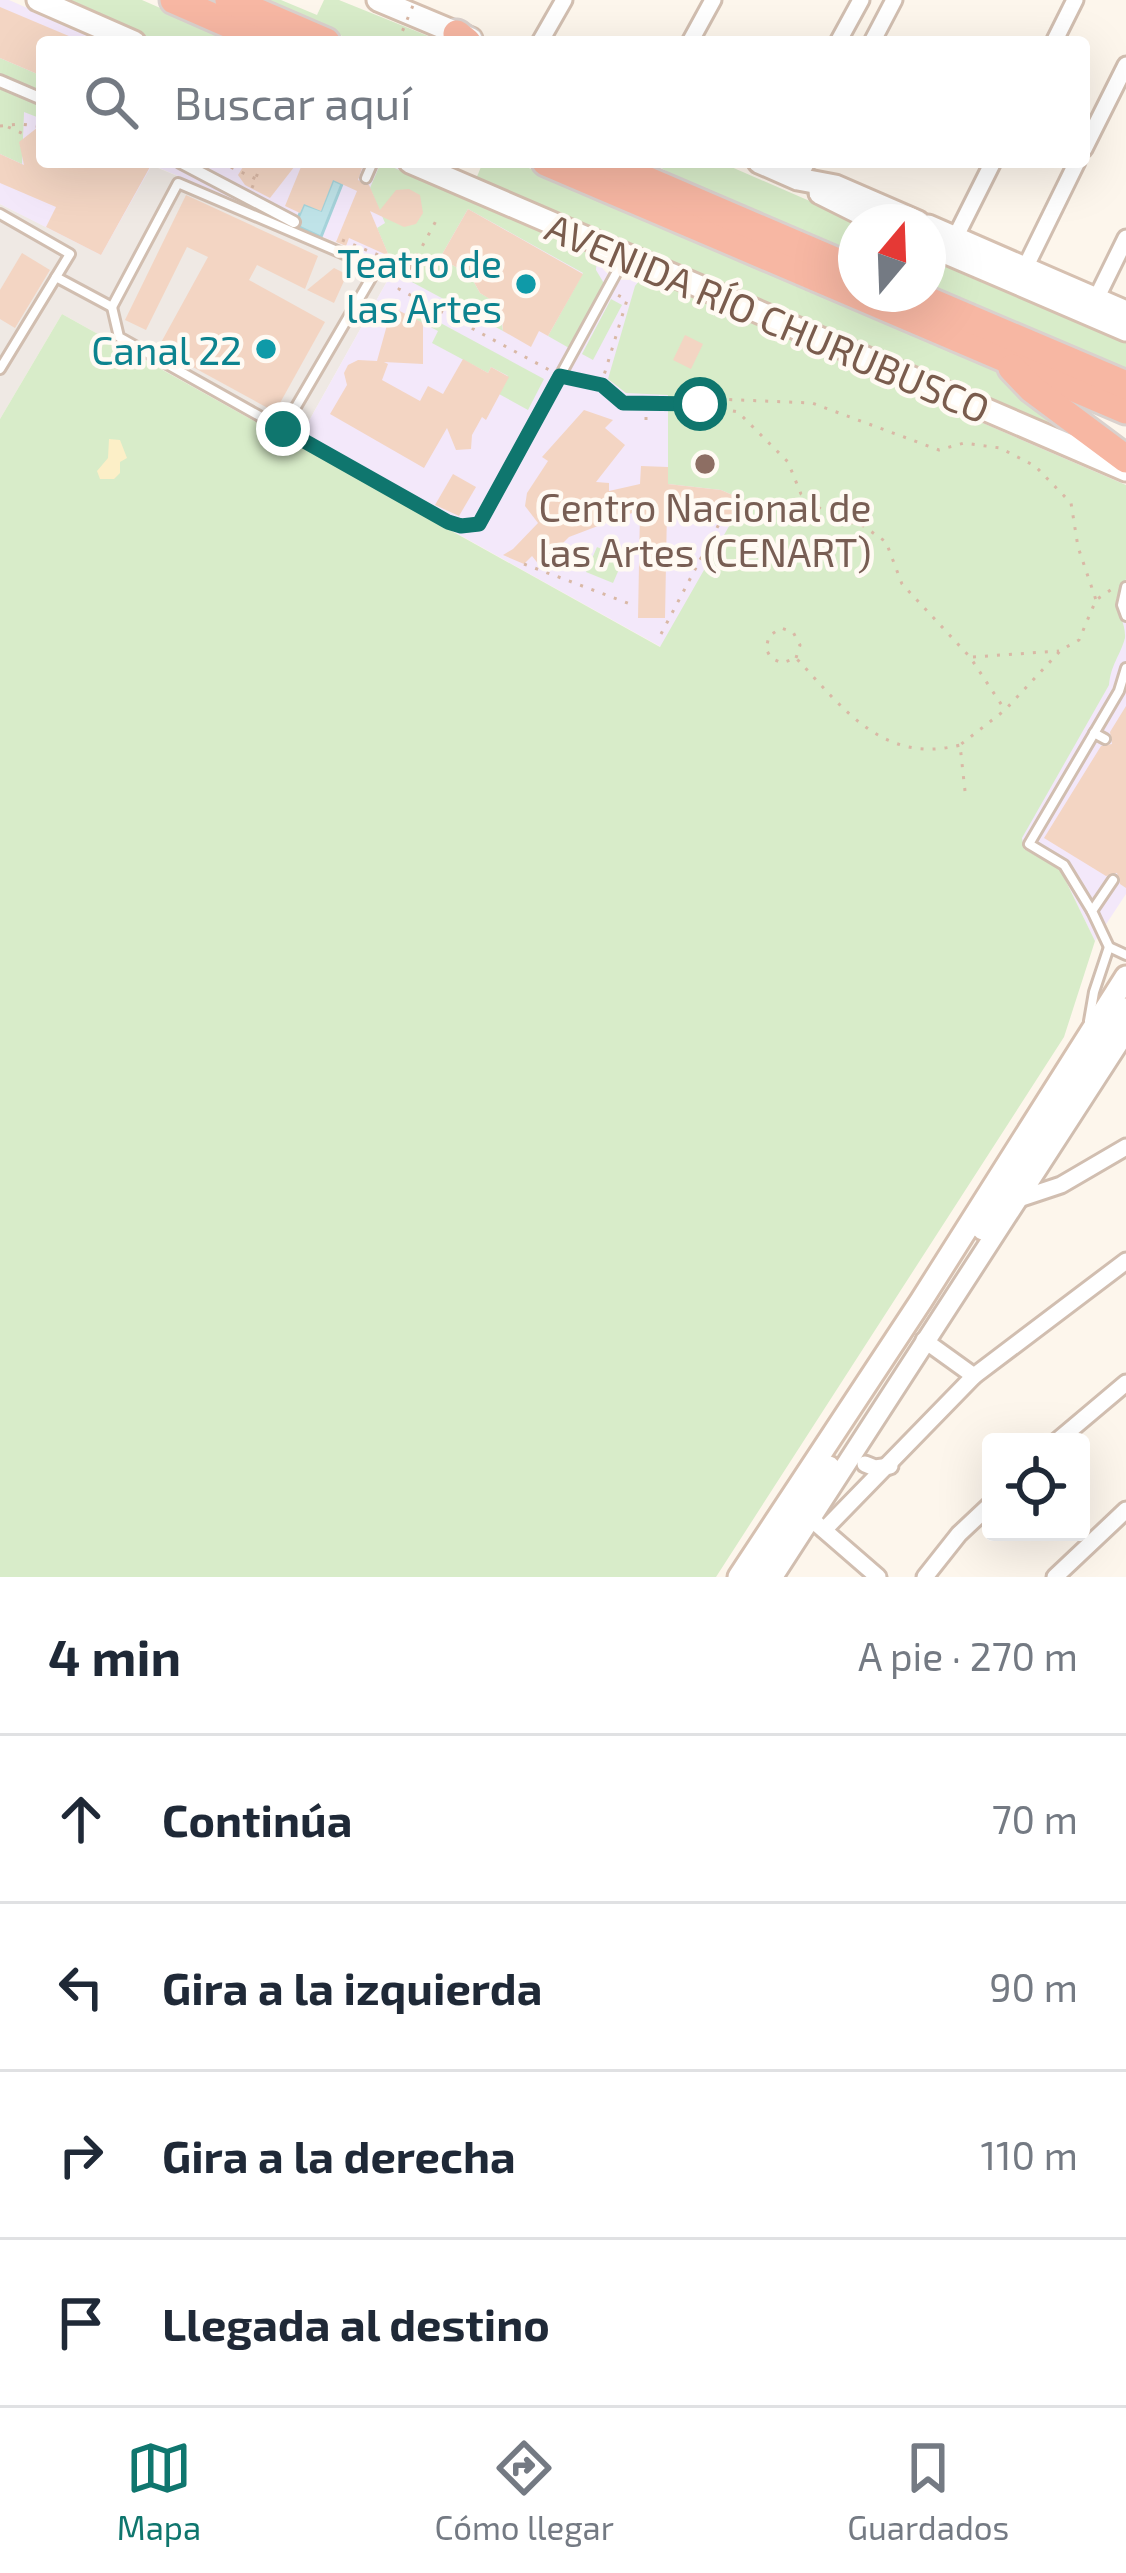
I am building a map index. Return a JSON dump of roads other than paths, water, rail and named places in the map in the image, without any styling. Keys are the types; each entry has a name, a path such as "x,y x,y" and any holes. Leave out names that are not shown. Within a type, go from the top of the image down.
{"highway":[{"path":"173,0 256,36"},
{"path":"229,0 312,36"},
{"path":"560,168 1126,410"},
{"path":"618,168 838,262"},
{"path":"640,168 676,193"},
{"path":"946,309 1126,386"},
{"path":"1000,356 1032,389 1126,459"}],"main road":[{"path":"38,0 120,36"},
{"path":"398,3 461,36"},
{"name":"AVENIDA RÍO CHURUBUSCO","path":"424,168 1126,470"},
{"path":"803,170 840,204"},
{"path":"803,170 876,204"},
{"path":"946,242 1126,330"},
{"path":"946,246 1025,268 1126,311"},
{"path":"739,1577 1126,977"},
{"path":"757,1577 1126,1010"}],"street":[{"path":"543,36 564,0"},
{"path":"693,36 713,0"},
{"path":"841,36 861,0"},
{"path":"875,36 894,0"},
{"path":"1057,36 1075,0"},
{"path":"1090,137 1126,65"},
{"path":"0,81 36,96"},
{"path":"192,168 294,222"},
{"path":"952,247 990,168"},
{"path":"1025,268 1074,168"},
{"path":"1096,299 1126,238"},
{"path":"773,1577 818,1524 924,1340 1126,1032"},
{"path":"1015,1200 1070,1180 1126,1147"},
{"path":"1040,1163 1070,1180"},
{"path":"818,1524 890,1466 974,1376 1126,1262"},
{"path":"924,1340 974,1376"},
{"path":"1067,1433 1126,1383"},
{"path":"865,1464 890,1466"},
{"path":"1055,1577 1126,1510"},
{"path":"925,1577 982,1512"},
{"path":"818,1524 878,1577"}],"lane":[{"path":"366,178 370,168"},
{"path":"283,429 377,268 178,183 112,307 118,338 448,522 471,527 479,524 626,255"},
{"path":"0,214 70,254 0,369"},
{"path":"56,277 112,307"},
{"path":"1029,430 1046,446 1126,480"},
{"path":"1126,585 1122,604 1126,616"},
{"path":"1126,668 1119,691 1029,844 1064,866 1109,947 1126,955"},
{"path":"1094,733 1106,739"},
{"path":"1092,911 1113,880"},
{"path":"1087,1036 1094,992 1109,947"}],"water":[{"path":"333,180 342,184 321,237 295,225 304,204 321,210"}],"place":[{"name":"Teatro de las Artes","path":"526,284"},
{"name":"Canal 22","path":"266,349"},
{"name":"Centro Nacional de las Artes (CENART)","path":"705,464"}]}
